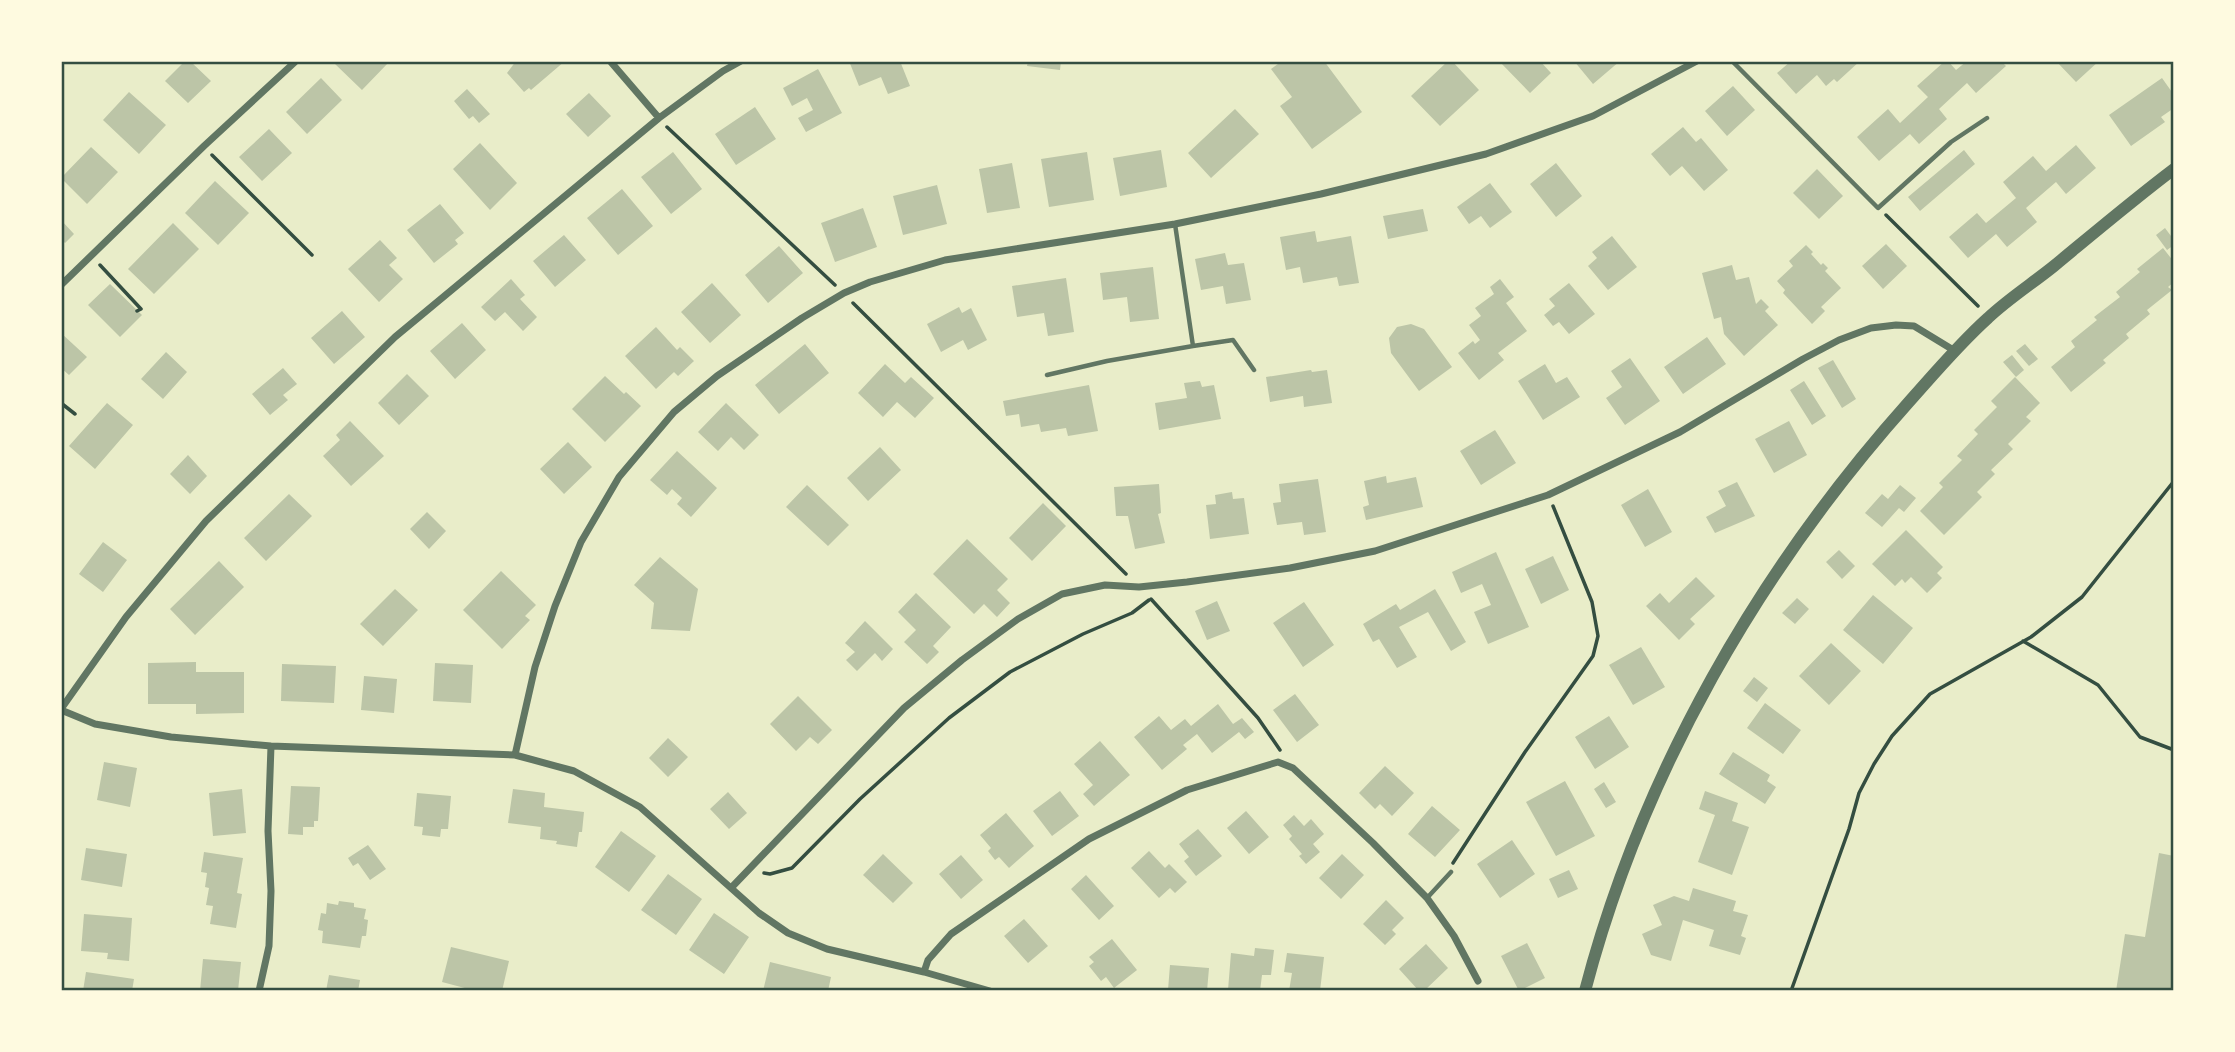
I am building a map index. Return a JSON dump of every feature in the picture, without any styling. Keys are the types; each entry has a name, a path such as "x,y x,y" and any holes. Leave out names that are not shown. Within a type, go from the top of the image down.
{"street":[{"path":"61,285 296,61"},
{"path":"610,61 659,118"},
{"path":"741,61 659,118 395,337 206,521 126,617 61,710 95,724 171,737 271,746 515,755 574,771 640,807 759,913 788,933 827,949 990,991"},
{"path":"515,755 535,667 555,606 581,542 620,477 674,412 717,376 844,293 870,282 945,260 1175,224 1321,194 1486,154 1593,116 1697,61"},
{"path":"1585,991 1609,909 1644,816 1685,727 1729,648 1818,514 1867,449 1989,317 2174,169"},
{"path":"731,888 904,708 1007,627 1062,594 1105,585 1139,587 1290,568 1375,551 1548,495 1680,432 1803,359 1839,340 1871,328 1914,326 1955,351"},
{"path":"260,991 269,946 271,891 268,831 271,746"},
{"path":"924,972 928,961 951,934 1089,839 1187,790 1278,762 1293,768 1427,898 1454,936 1478,981"}],"lane":[{"path":"1732,61 1878,208 1951,142 1987,118"},
{"path":"1175,224 1193,346"},
{"path":"1047,375 1107,361 1233,340 1254,370"},
{"path":"1427,898 1451,872"}],"path":[{"path":"659,118 684,146 844,293"},
{"path":"204,146 312,255"},
{"path":"1892,219 1989,317"},
{"path":"103,269 141,309 137,311"},
{"path":"860,310 1139,587 1258,718 1293,768"},
{"path":"61,403 75,414"},
{"path":"1791,991 1849,829 1859,793 1892,736 1930,694 2023,641 2067,611 2082,597 2174,481"},
{"path":"1451,872 1453,863 1525,752 1593,656 1598,636 1592,602 1548,495"},
{"path":"748,869 770,874 792,868 860,799 949,718 1010,672 1083,634 1132,613 1150,599"},
{"path":"2023,641 2098,685 2140,737 2174,750"}],"building":[{"path":"185,61 190,61 211,81 188,103 165,81"},
{"path":"337,61 390,61 362,90 335,64"},
{"path":"516,61 565,61 531,90 529,88 524,92 507,73"},
{"path":"849,61 900,61 910,86 888,94 881,77 859,86"},
{"path":"1028,61 1061,61 1060,70 1027,66"},
{"path":"1282,61 1324,61 1362,112 1312,149 1280,106 1292,97 1271,69"},
{"path":"1448,61 1452,61 1479,90 1440,126 1411,96"},
{"path":"1499,61 1540,61 1551,73 1530,93"},
{"path":"1574,61 1620,61 1593,84"},
{"path":"1791,61 1860,61 1837,82 1834,79 1826,86 1817,75 1796,94 1777,73"},
{"path":"1945,61 1956,70 1967,61 2001,61 2006,66 1976,93 1967,83 1939,109 1947,119 1919,144 1910,134 1879,161 1857,137 1888,109 1900,123 1928,97 1917,86"},
{"path":"2056,61 2099,61 2076,82"},
{"path":"818,69 842,113 806,132 798,118 813,110 807,98 792,106 783,88"},
{"path":"321,78 342,100 307,134 286,112"},
{"path":"2162,78 2174,95 2174,108 2161,117 2165,122 2131,146 2109,115"},
{"path":"1733,86 1755,110 1727,136 1705,111"},
{"path":"467,89 490,114 479,123 473,116 469,119 454,101"},
{"path":"129,92 166,125 139,154 103,120"},
{"path":"589,93 611,116 588,137 566,114"},
{"path":"755,107 776,139 736,165 715,134"},
{"path":"1235,109 1259,134 1211,178 1188,153"},
{"path":"1683,127 1696,142 1701,138 1728,170 1704,191 1682,166 1670,176 1651,154"},
{"path":"269,129 292,153 262,181 239,157"},
{"path":"480,143 517,183 490,210 453,169"},
{"path":"2076,145 2096,168 2066,194 2056,182 2026,208 2037,222 2007,247 1996,234 1968,258 1949,237 1977,213 1986,223 2016,198 2003,182 2033,156 2046,171"},
{"path":"91,147 118,172 87,204 61,178"},
{"path":"1161,150 1167,187 1120,196 1113,158"},
{"path":"1964,150 1975,164 1920,211 1908,197"},
{"path":"673,152 702,189 671,214 641,177"},
{"path":"1087,152 1094,200 1049,207 1041,159"},
{"path":"1012,163 1020,208 987,213 979,169"},
{"path":"1556,163 1582,196 1556,217 1530,184"},
{"path":"1817,169 1843,196 1819,219 1793,193"},
{"path":"215,181 249,213 218,245 185,213"},
{"path":"1490,183 1512,212 1490,228 1481,216 1469,224 1457,207"},
{"path":"937,185 947,224 903,235 893,196"},
{"path":"622,189 653,226 618,255 587,218"},
{"path":"440,204 464,233 455,240 458,244 434,263 407,230"},
{"path":"863,208 877,247 835,262 821,223"},
{"path":"1423,209 1428,231 1388,239 1383,216"},
{"path":"61,220 74,234 65,243 61,239"},
{"path":"173,223 199,249 154,294 128,269"},
{"path":"2165,228 2174,240 2174,245 2167,250 2156,235"},
{"path":"1315,231 1317,242 1351,236 1359,283 1339,286 1337,277 1303,283 1300,267 1286,270 1280,237"},
{"path":"564,235 586,260 555,287 533,261"},
{"path":"1612,236 1637,267 1608,290 1588,266 1597,258 1592,252"},
{"path":"380,240 397,258 389,265 403,279 379,302 348,269"},
{"path":"1886,244 1907,266 1883,289 1862,266"},
{"path":"1806,245 1821,265 1823,263 1828,268 1825,271 1841,288 1821,307 1825,311 1812,324 1783,293 1785,290 1777,281 1793,266 1789,261"},
{"path":"779,246 803,273 768,303 745,275"},
{"path":"2163,248 2174,262 2174,282 2168,287 2172,290 2147,310 2150,314 2126,334 2129,338 2103,360 2106,363 2071,392 2051,367 2075,347 2071,341 2097,320 2094,317 2120,297 2116,292 2140,272 2137,269"},
{"path":"1225,253 1228,265 1244,263 1251,300 1226,304 1223,286 1201,290 1195,259"},
{"path":"1732,265 1736,280 1749,277 1756,304 1761,299 1769,307 1765,311 1778,325 1744,356 1724,334 1721,317 1714,319 1702,273"},
{"path":"1153,267 1159,319 1130,322 1127,297 1103,300 1100,273"},
{"path":"1066,278 1074,332 1048,336 1044,313 1017,317 1012,286"},
{"path":"511,279 525,295 520,299 537,317 523,331 505,312 495,321 481,307"},
{"path":"1500,279 1514,297 1506,303 1527,331 1498,353 1504,360 1479,380 1458,353 1473,341 1475,344 1480,340 1469,325 1481,316 1475,308 1494,294 1490,287"},
{"path":"712,283 741,315 710,343 681,312"},
{"path":"1569,283 1595,314 1569,334 1559,322 1553,326 1544,315 1555,306 1549,299"},
{"path":"110,284 142,315 120,337 88,305"},
{"path":"959,307 962,313 971,308 987,340 968,350 963,340 941,352 927,324"},
{"path":"342,311 365,337 334,364 311,338"},
{"path":"462,323 486,350 455,379 430,351"},
{"path":"1411,324 1424,329 1452,367 1419,391 1391,353 1389,338 1397,327"},
{"path":"656,327 677,350 680,347 694,361 678,376 674,372 656,389 625,356"},
{"path":"61,333 87,357 69,375 61,368"},
{"path":"1707,337 1726,364 1683,394 1664,367"},
{"path":"805,344 829,373 779,414 755,385"},
{"path":"2025,344 2038,359 2029,366 2016,351"},
{"path":"166,352 187,372 163,399 141,379"},
{"path":"2012,355 2024,370 2016,377 2003,362"},
{"path":"1630,358 1660,401 1625,425 1606,398 1622,387 1611,371"},
{"path":"1833,360 1856,399 1842,408 1818,368"},
{"path":"885,364 905,383 911,377 934,398 915,418 897,402 883,417 858,393"},
{"path":"1545,364 1556,383 1567,377 1580,397 1543,420 1518,381"},
{"path":"283,368 297,384 283,395 288,400 270,415 252,394"},
{"path":"1327,370 1332,403 1304,407 1303,396 1270,402 1266,377"},
{"path":"407,374 429,396 399,425 378,403"},
{"path":"605,376 641,406 605,442 572,409"},
{"path":"2015,377 2040,403 2026,417 2031,421 2008,444 2013,449 1991,470 1995,474 1977,492 1982,497 1944,535 1920,511 1943,487 1939,483 1962,460 1957,456 1978,434 1974,430 1997,407 1991,401"},
{"path":"1200,381 1202,387 1214,385 1221,419 1159,430 1155,403 1187,398 1184,383"},
{"path":"1804,381 1826,416 1812,425 1790,390"},
{"path":"1089,385 1098,431 1068,436 1066,428 1041,432 1039,424 1021,427 1019,414 1006,416 1003,401"},
{"path":"107,403 133,425 95,469 69,446"},
{"path":"726,403 759,435 744,450 731,437 718,451 698,432"},
{"path":"350,421 384,456 351,486 323,456 340,440 336,435"},
{"path":"1789,421 1807,455 1774,473 1755,439"},
{"path":"1495,430 1516,463 1481,485 1460,451"},
{"path":"568,442 592,467 564,494 540,469"},
{"path":"880,447 901,470 868,501 847,478"},
{"path":"677,451 717,488 691,517 677,504 682,498 672,489 667,495 650,480"},
{"path":"188,455 207,476 190,494 170,474"},
{"path":"1386,476 1387,483 1416,477 1423,507 1366,520 1363,507 1369,505 1364,481"},
{"path":"1318,479 1326,532 1304,535 1302,522 1277,525 1273,503 1281,502 1279,484"},
{"path":"1737,482 1755,516 1715,533 1706,517 1726,506 1718,491"},
{"path":"1159,484 1161,513 1158,514 1165,543 1135,549 1128,516 1116,516 1114,487"},
{"path":"807,485 849,525 828,546 786,507"},
{"path":"1900,485 1916,498 1904,512 1899,508 1882,527 1865,513 1882,494 1888,499"},
{"path":"1648,489 1672,532 1645,547 1621,505"},
{"path":"1232,492 1233,499 1244,498 1249,534 1210,539 1206,505 1216,504 1215,495"},
{"path":"289,494 312,516 266,561 244,538"},
{"path":"1043,503 1066,526 1032,561 1009,538"},
{"path":"427,512 446,531 429,549 410,529"},
{"path":"1906,530 1943,567 1937,573 1942,578 1927,593 1911,577 1905,583 1902,579 1895,586 1872,564"},
{"path":"967,539 1008,579 997,590 1010,603 997,617 984,604 974,614 933,574"},
{"path":"103,542 127,560 103,592 79,574"},
{"path":"1839,550 1855,566 1842,579 1826,562"},
{"path":"1496,552 1529,627 1488,644 1474,612 1491,605 1482,584 1461,593 1452,572"},
{"path":"1553,556 1569,590 1541,604 1525,569"},
{"path":"660,557 698,589 690,631 651,629 654,603 634,585"},
{"path":"219,561 244,587 195,635 170,609"},
{"path":"501,571 536,605 525,616 530,620 502,649 463,610"},
{"path":"1696,577 1715,596 1690,619 1695,624 1679,640 1646,606 1660,593 1669,603"},
{"path":"395,589 418,610 383,646 360,624"},
{"path":"1435,589 1466,642 1451,651 1428,612 1399,627 1417,657 1397,668 1379,639 1373,642 1363,624 1396,604 1400,610"},
{"path":"916,593 951,627 933,646 939,652 927,664 904,642 916,630 898,612"},
{"path":"1873,595 1913,628 1883,664 1843,630"},
{"path":"1797,598 1809,609 1795,624 1782,613"},
{"path":"1217,601 1230,631 1207,640 1195,611"},
{"path":"1304,602 1334,645 1303,667 1273,623"},
{"path":"865,621 893,649 882,661 875,653 857,671 846,660 855,652 845,643"},
{"path":"1831,643 1861,671 1829,705 1799,676"},
{"path":"1641,647 1665,687 1633,705 1609,665"},
{"path":"196,662 196,672 244,672 244,713 196,714 196,704 148,704 148,663"},
{"path":"435,663 473,665 471,703 433,701"},
{"path":"282,664 336,666 334,703 281,701"},
{"path":"364,676 397,679 394,713 361,710"},
{"path":"1754,677 1768,688 1757,702 1743,691"},
{"path":"1295,694 1319,725 1297,742 1273,710"},
{"path":"798,696 832,730 818,744 810,737 796,751 770,724"},
{"path":"1765,703 1801,730 1783,754 1747,728"},
{"path":"1218,704 1233,724 1242,718 1254,732 1245,739 1239,732 1212,753 1197,734 1183,745 1187,749 1162,770 1134,737 1159,716 1171,730 1185,719 1191,726"},
{"path":"1609,716 1629,747 1595,769 1575,737"},
{"path":"668,738 688,757 668,777 649,758"},
{"path":"1100,741 1130,775 1094,806 1083,794 1093,785 1074,764"},
{"path":"1733,752 1770,775 1767,781 1776,787 1765,804 1719,774"},
{"path":"104,762 137,768 130,807 97,800"},
{"path":"1385,766 1414,793 1392,816 1380,804 1375,809 1359,793"},
{"path":"1565,781 1595,836 1556,856 1526,802"},
{"path":"1604,782 1616,802 1606,808 1594,789"},
{"path":"291,786 320,787 318,821 314,821 314,827 303,827 303,835 288,834"},
{"path":"242,789 246,833 213,836 209,793"},
{"path":"513,789 545,793 544,807 584,812 577,847 540,839 541,827 508,823"},
{"path":"1060,791 1079,816 1052,836 1033,811"},
{"path":"1705,791 1738,803 1732,821 1749,827 1732,875 1698,862 1715,815 1699,809"},
{"path":"728,792 747,813 729,829 710,809"},
{"path":"417,793 451,796 448,829 441,829 440,837 422,835 423,827 414,826"},
{"path":"1432,806 1460,830 1435,857 1408,834"},
{"path":"1246,811 1269,837 1249,854 1227,828"},
{"path":"1006,813 1034,846 1009,868 999,857 995,860 988,851 991,848 980,835"},
{"path":"1294,815 1304,826 1311,819 1324,834 1313,844 1320,852 1306,864 1299,856 1302,854 1289,839 1292,836 1283,825"},
{"path":"1198,829 1222,856 1196,876 1184,861 1189,857 1179,844"},
{"path":"621,831 656,856 629,892 595,867"},
{"path":"1512,840 1535,874 1500,898 1477,864"},
{"path":"368,845 386,869 370,880 358,863 353,866 348,858"},
{"path":"86,848 127,854 122,887 81,880"},
{"path":"1149,851 1165,868 1169,864 1187,882 1175,893 1170,888 1159,898 1131,868"},
{"path":"204,852 243,858 237,893 242,894 236,928 210,924 213,906 206,905 209,888 205,887 207,873 201,872"},
{"path":"2159,853 2174,856 2174,991 2116,991 2125,934 2145,937"},
{"path":"883,854 913,883 893,903 863,875"},
{"path":"1342,854 1364,875 1341,899 1319,878"},
{"path":"961,855 983,880 961,899 939,874"},
{"path":"1569,870 1578,889 1558,898 1549,879"},
{"path":"668,874 702,899 676,935 641,910"},
{"path":"1086,875 1114,906 1099,920 1071,889"},
{"path":"1693,888 1736,901 1733,911 1748,915 1741,936 1746,938 1740,955 1709,946 1714,930 1683,920 1671,961 1651,955 1642,934 1662,925 1653,905 1674,896 1689,901"},
{"path":"1386,900 1404,918 1392,930 1396,934 1385,945 1363,924"},
{"path":"339,901 354,903 354,907 366,909 366,936 362,936 360,948 322,943 323,931 318,930 321,913 326,914 327,903 338,905"},
{"path":"714,913 749,937 724,974 689,950"},
{"path":"84,914 132,918 129,961 107,959 108,953 81,951"},
{"path":"1024,919 1048,946 1028,963 1004,936"},
{"path":"1112,939 1137,970 1114,988 1106,977 1101,981 1089,966 1094,962 1089,957"},
{"path":"1527,943 1545,978 1519,991 1501,956"},
{"path":"1426,944 1448,968 1424,991 1419,991 1399,969"},
{"path":"451,947 509,961 502,991 476,991 442,982"},
{"path":"1255,948 1274,950 1271,975 1262,975 1260,991 1228,990 1231,953 1254,956"},
{"path":"1287,953 1324,957 1320,991 1289,991 1292,973 1284,972"},
{"path":"203,959 241,962 238,991 200,991"},
{"path":"770,962 831,977 828,991 763,991"},
{"path":"1170,965 1209,968 1207,991 1168,990"},
{"path":"86,972 134,979 132,991 83,991"},
{"path":"329,975 360,980 358,991 326,991"}]}
